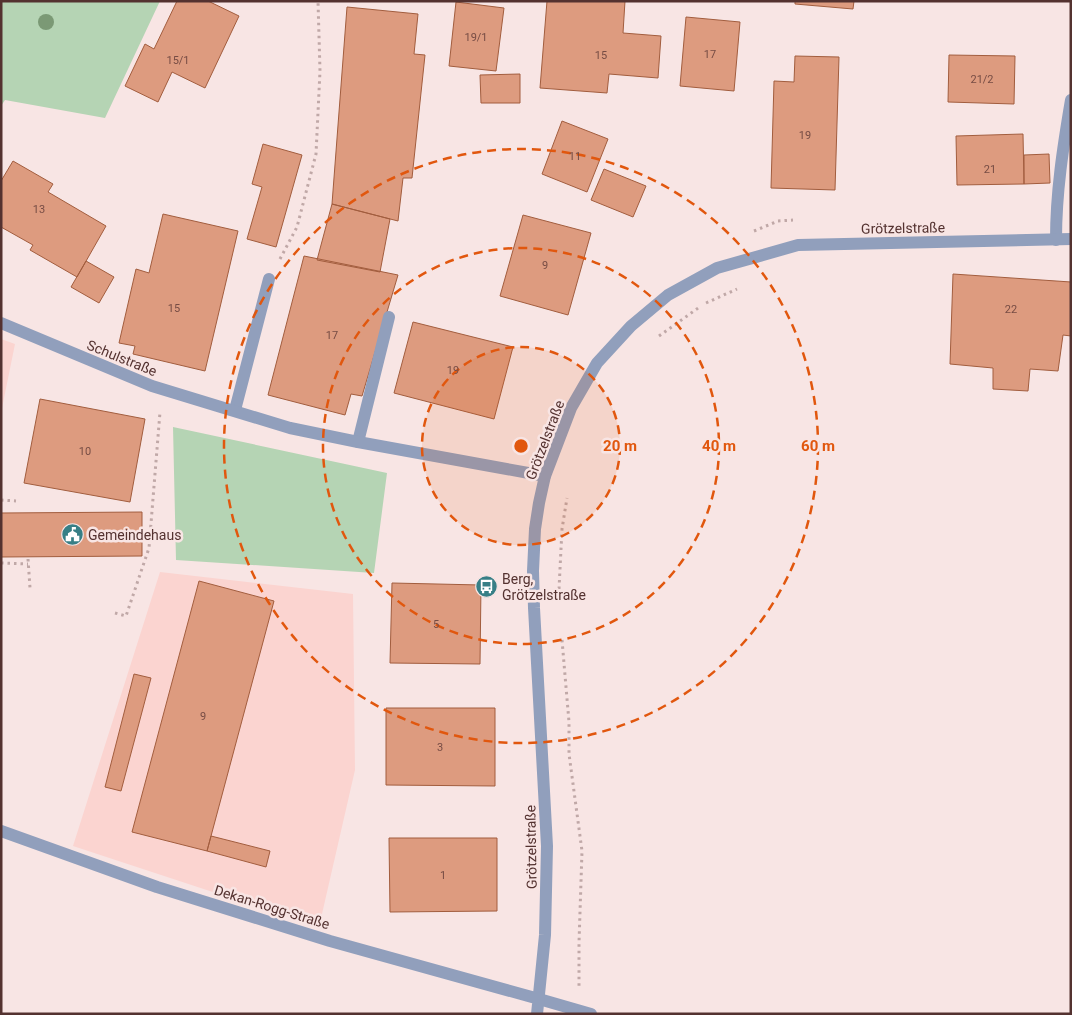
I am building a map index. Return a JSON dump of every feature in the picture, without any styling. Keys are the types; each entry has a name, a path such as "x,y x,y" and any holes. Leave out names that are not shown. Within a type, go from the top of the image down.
{"street":[{"path":"1056,240 1056,213 1061,156 1071,100"},
{"name":"Grötzelstraße","path":"537,1014 545,935 547,846 533,571 535,530 545,476 571,408 597,363 631,326 668,295 717,268 798,245 1071,239"},
{"path":"236,410 269,279"},
{"path":"358,442 389,317"},
{"name":"Schulstraße","path":"1,323 152,386 290,428 545,476"},
{"name":"Dekan-Rogg-Straße","path":"1,832 157,887 330,941 585,1012"}],"path":[{"path":"269,279 297,227 316,154 320,70 318,1"},
{"path":"657,338 702,306 744,286"},
{"path":"115,613 126,616 149,548 160,413"},
{"path":"559,593 562,529 568,491"},
{"path":"1,500 16,501"},
{"path":"28,559 30,588"},
{"path":"1,563 28,564"},
{"path":"561,632 569,722 569,754 582,851 579,944 585,1012"}],"shaded area":[{"path":"1,339 15,344 1,413"},
{"path":"160,572 353,594 355,770 319,927 73,846"}],"green space":[{"path":"1,1 160,1 105,118 5,100 1,106"},
{"path":"173,427 387,473 374,573 176,560"}],"building":[{"path":"177,1 208,1 239,16 205,88 172,72 158,102 125,86 145,44 154,49"},
{"path":"547,1 625,1 623,33 661,36 658,78 609,74 607,93 540,88"},
{"path":"795,1 854,1 853,9 795,4"},
{"path":"456,2 504,8 496,71 449,66"},
{"path":"347,7 418,14 414,54 425,55 412,178 403,178 398,221 332,204"},
{"path":"686,17 740,22 734,91 680,86"},
{"path":"949,55 1015,56 1014,104 948,102"},
{"path":"795,56 839,57 835,190 771,188 774,81 794,82"},
{"path":"520,74 520,103 481,103 480,75"},
{"path":"562,121 608,139 587,192 542,174"},
{"path":"1023,134 1024,184 957,185 956,136"},
{"path":"263,144 302,155 276,247 247,239 262,187 252,184"},
{"path":"1049,154 1050,183 1024,184 1024,155"},
{"path":"13,161 53,184 48,192 106,226 77,277 30,250 33,245 1,227 1,181"},
{"path":"604,169 646,186 633,217 591,200"},
{"path":"332,204 390,219 380,272 317,260"},
{"path":"163,214 238,231 205,371 133,354 135,346 119,343 136,269 149,273"},
{"path":"523,215 591,233 568,315 500,296"},
{"path":"304,256 398,275 362,396 351,394 345,415 268,395"},
{"path":"86,261 114,277 99,303 71,287"},
{"path":"953,274 1071,282 1071,336 1063,335 1058,371 1030,369 1028,391 993,389 993,368 950,364"},
{"path":"413,322 513,347 494,419 394,393"},
{"path":"40,399 145,419 130,502 24,483"},
{"name":"Gemeindehaus","path":"142,512 142,556 1,557 1,513"},
{"path":"199,581 274,601 207,851 132,832"},
{"path":"392,583 481,585 480,664 390,663"},
{"path":"134,674 151,678 121,791 105,787"},
{"path":"386,708 495,708 495,786 386,785"},
{"path":"211,836 270,851 266,867 207,851"},
{"path":"389,838 497,838 497,911 390,912"}],"place":[{"name":"Gemeindehaus","path":"72,535"},
{"name":"Berg, Grötzelstraße","path":"486,587"}]}
